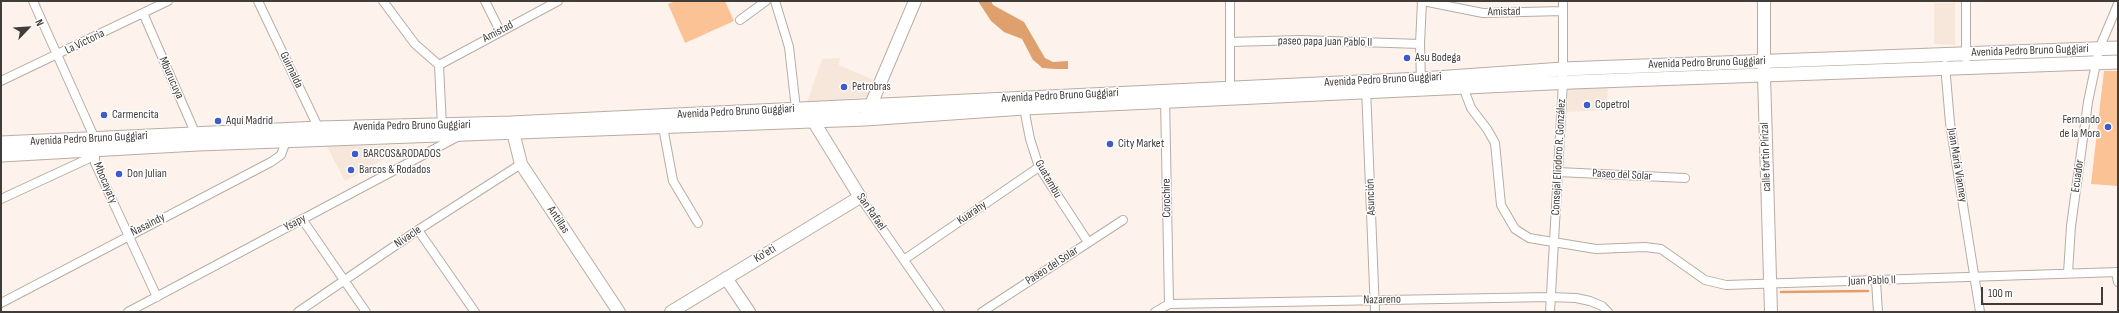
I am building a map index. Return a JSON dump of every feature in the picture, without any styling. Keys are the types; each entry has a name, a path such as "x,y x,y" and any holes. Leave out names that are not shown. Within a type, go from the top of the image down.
{"main road":[{"name":"Avenida Pedro Bruno Guggiari","path":"1421,84 1463,87 1563,76 1764,75 1967,67 2098,56 2118,48"},
{"name":"Avenida Pedro Bruno Guggiari","path":"197,139 286,141 321,134 462,134 512,128 870,105 1165,96 1366,87 1563,76 1764,61 1966,54 2098,56 2118,62"},
{"name":"Avenida Pedro Bruno Guggiari","path":"1,156 197,139 321,134 442,126 512,128 663,127 865,119 1165,96"},
{"name":"Avenida Pedro Bruno Guggiari","path":"1,143 95,148"}],"street":[{"name":"Mbocayaty","path":"33,1 58,54 95,148 95,162 157,297"},
{"name":"La Victoria","path":"1,81 168,1"},
{"name":"Guirnalda","path":"258,1 321,134"},
{"path":"383,1 415,44 439,64 442,126"},
{"path":"485,1 500,31"},
{"name":"Amistad","path":"439,64 558,1"},
{"path":"740,20 766,1"},
{"path":"775,1 789,47 801,109"},
{"path":"865,119 915,1"},
{"path":"1230,1 1230,93"},
{"path":"1421,84 1420,44 1422,1"},
{"name":"Amistad","path":"1422,1 1483,13 1563,11"},
{"name":"Consejal Eliodoro R. González","path":"1550,312 1563,76 1563,1"},
{"name":"calle fortin Pirizal","path":"1764,1 1764,75 1771,312"},
{"path":"1966,1 1967,67"},
{"name":"Ecuador","path":"2068,273 2072,218 2088,102 2098,56 2118,4"},
{"name":"Mburucuya","path":"143,13 197,139"},
{"name":"paseo papa Juan Pablo II","path":"1230,42 1300,40 1420,44"},
{"name":"Juan María Vianney","path":"1945,54 1950,123 1974,276"},
{"name":"Asunción","path":"1366,87 1375,312"},
{"name":"Juan Pablo II","path":"1463,87 1471,108 1487,129 1494,143 1499,194 1505,214 1521,234 1528,238 1596,249 1645,247 1661,249 1705,280 1726,285 2117,272"},
{"name":"Corochire","path":"1165,96 1167,308"},
{"name":"Guatambu","path":"1024,108 1030,139 1039,167 1088,242"},
{"name":"San Rafael","path":"801,109 813,121 860,197 905,259 940,312"},
{"path":"663,127 673,181 698,223"},
{"name":"Antillas","path":"512,128 521,164 619,312"},
{"name":"Ysapy","path":"128,312 462,134"},
{"name":"Ñasaindy","path":"1,303 128,235 271,162 281,155 286,141"},
{"path":"1,199 95,148"},
{"name":"Nivacle","path":"298,312 418,230 521,164"},
{"name":"Kuarahy","path":"905,259 1039,167"},
{"name":"Paseo del Solar","path":"1558,172 1685,178"},
{"name":"Ko'eti","path":"671,312 860,197"},
{"path":"302,219 366,312"},
{"name":"Paseo del Solar","path":"982,312 1123,220"},
{"path":"418,230 475,312"},
{"path":"2117,272 2118,282"},
{"path":"1974,276 1980,312"},
{"path":"726,278 749,312"},
{"path":"1876,281 1878,312"},
{"name":"Nazareno","path":"1155,312 1167,308 1375,299 1550,297 1576,298 1590,301 1602,306 1608,312"}],"shaded area":[{"path":"676,1 725,1 734,21 685,43 668,4"},
{"path":"978,1 991,1 993,5 1024,22 1045,58 1053,62 1068,61 1068,69 1042,68 1033,60 1022,39 1004,32 991,21"},
{"path":"1934,3 1955,3 1955,45 1934,44"},
{"path":"840,58 839,65 874,80 868,97 807,102 822,59"},
{"name":"Fernando de la Mora","path":"2104,71 2118,71 2118,186 2091,184"},
{"path":"1608,86 1607,110 1567,112 1568,89"},
{"path":"326,145 406,147 345,181"}],"waterway":[{"path":"1781,292 1868,291"}],"place":[{"name":"Asu Bodega","path":"1407,58"},
{"name":"Petrobras","path":"844,87"},
{"name":"Copetrol","path":"1587,105"},
{"name":"Carmencita","path":"104,115"},
{"name":"Aquí Madrid","path":"218,121"},
{"name":"Fernando de la Mora","path":"2108,127"},
{"name":"City Market","path":"1110,144"},
{"name":"BARCOS&RODADOS","path":"355,154"},
{"name":"Barcos & Rodados","path":"351,170"},
{"name":"Don Julian","path":"119,174"}]}
